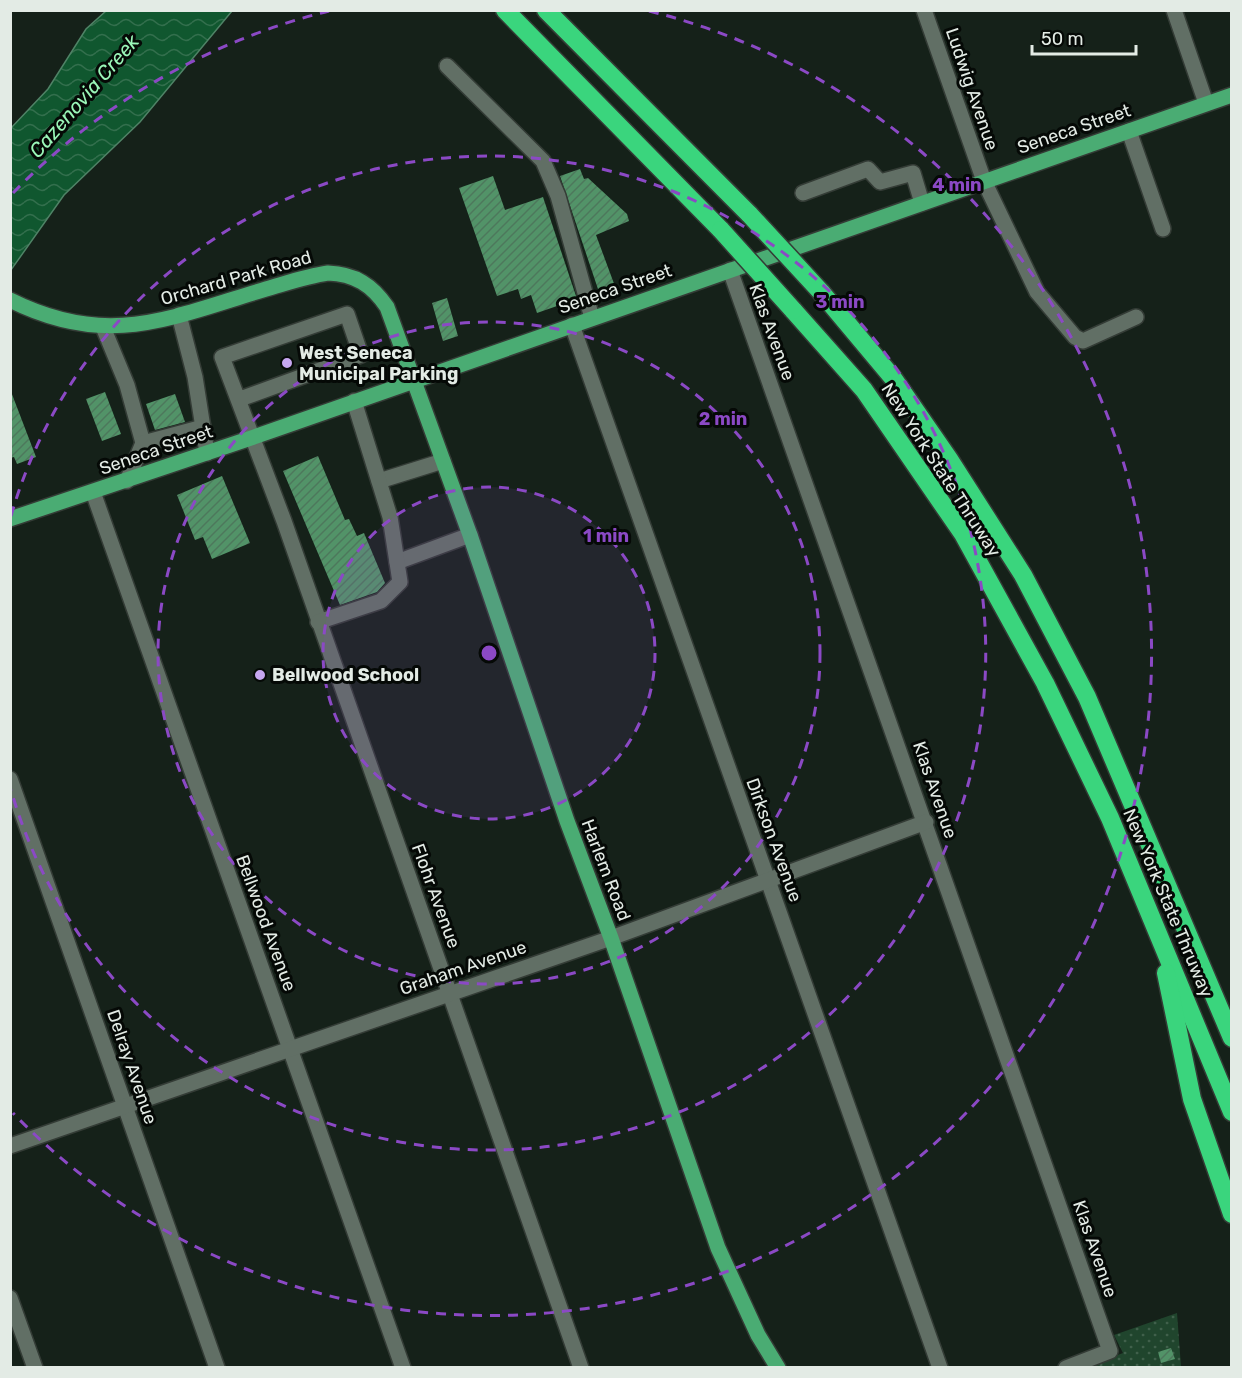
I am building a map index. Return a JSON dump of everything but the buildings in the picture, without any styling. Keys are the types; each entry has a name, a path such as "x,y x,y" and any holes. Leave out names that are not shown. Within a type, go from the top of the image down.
{"highway":[{"name":"New York State Thruway","path":"505,10 721,230 864,390 963,534 1045,683 1110,818 1232,1112"},
{"name":"New York State Thruway","path":"546,10 750,215 821,292 893,378 949,459 1023,575 1087,697 1232,1038"},
{"path":"1157,930 1192,1099 1232,1214"}],"main road":[{"name":"Seneca Street","path":"12,515 127,481 1232,95"},
{"name":"Orchard Park Road","path":"10,300 53,319 102,327 152,323 315,274 342,274 367,284 387,307 414,380"},
{"name":"Harlem Road","path":"414,380 718,1248 758,1335 778,1368"}],"street":[{"name":"Ludwig Avenue","path":"924,10 984,181 1037,292 1075,337 1083,341 1136,317"},
{"path":"1174,10 1206,104"},
{"path":"447,66 543,161 558,196 592,318"},
{"path":"1129,130 1162,229"},
{"path":"803,193 868,169 880,182 913,173 922,203"},
{"name":"Klas Avenue","path":"730,270 926,822 1110,1351 1066,1368"},
{"name":"Flohr Avenue","path":"240,399 361,355 347,314 222,357 254,437 581,1368"},
{"path":"179,315 195,377 207,453"},
{"name":"Dirkson Avenue","path":"572,324 940,1368"},
{"path":"102,327 127,385 143,443 127,481"},
{"path":"318,622 381,601 400,582 390,517 354,401"},
{"path":"143,443 203,427"},
{"path":"379,481 443,461"},
{"name":"Bellwood Avenue","path":"93,492 403,1368"},
{"path":"397,562 470,535"},
{"name":"Delray Avenue","path":"10,779 217,1368"},
{"name":"Graham Avenue","path":"10,1146 611,938 926,822"},
{"path":"10,1298 35,1368"}],"shaded area":[{"path":"1177,1313 1181,1367 1084,1368 1123,1353 1114,1335"}],"water":[{"name":"Cazenovia Creek","path":"106,11 232,11 140,122 64,195 11,270 11,128 48,89 86,29"}],"place":[{"name":"West Seneca Municipal Parking","path":"287,363"},
{"name":"Bellwood School","path":"260,675"}]}
